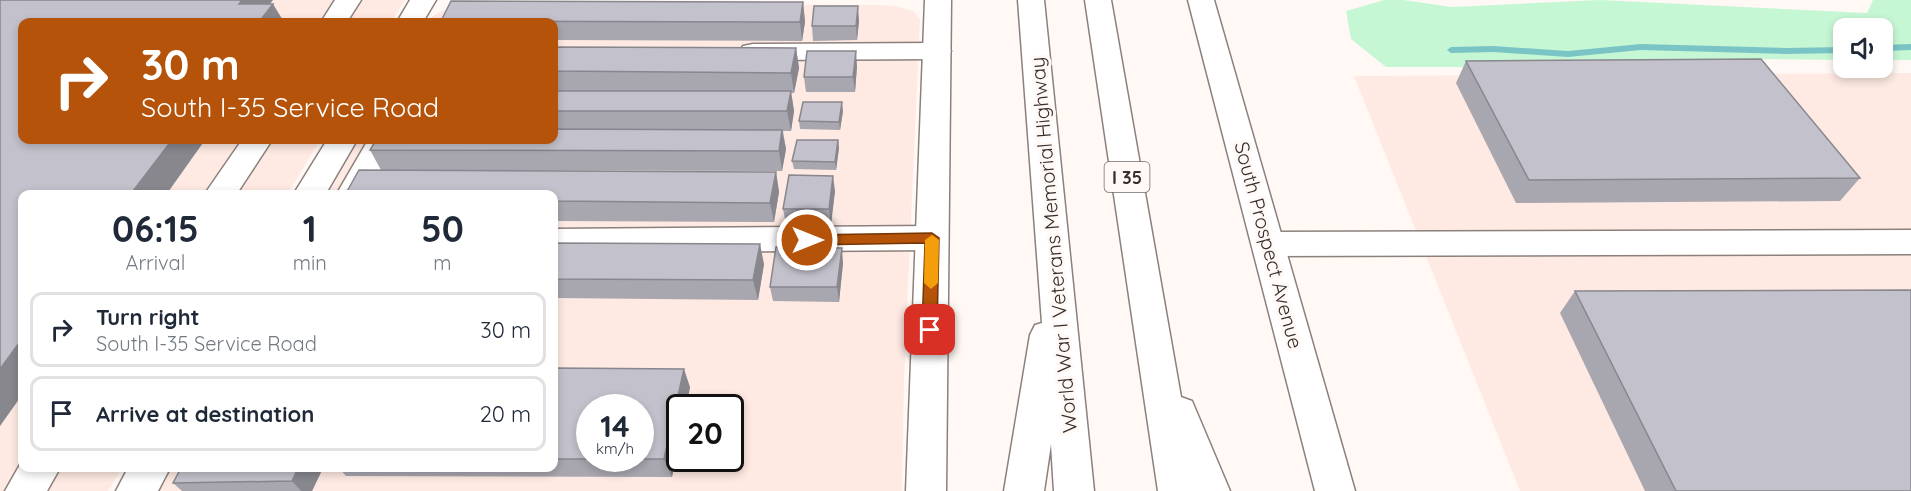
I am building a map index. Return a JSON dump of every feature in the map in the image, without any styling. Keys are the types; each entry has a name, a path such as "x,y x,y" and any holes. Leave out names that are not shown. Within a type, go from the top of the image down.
{"main road":[{"path":"337,18 348,0"},
{"path":"412,18 423,0"},
{"path":"926,491 938,0"},
{"name":"World War I Veterans Memorial Highway","path":"1031,0 1074,491"},
{"name":"I 35","path":"1098,0 1178,491"},
{"name":"South Prospect Avenue","path":"1201,0 1335,491"},
{"path":"733,52 937,51"},
{"path":"223,190 254,144"},
{"path":"312,190 340,144"},
{"path":"355,190 381,144"},
{"path":"558,241 932,238"},
{"path":"1269,244 1911,242"},
{"path":"1024,491 1056,283"},
{"path":"1156,355 1210,491"},
{"path":"25,491 37,472"},
{"path":"136,491 148,472"}],"shaded area":[{"path":"0,0 405,0 394,18 18,18 18,144 318,144 290,190 18,190 18,472 120,472 108,491 0,491"},
{"path":"471,4 876,5 896,6 913,11 920,19 904,375 902,491 153,491 164,472 558,472 558,190 328,190 355,144 558,144 558,18 431,18 441,11"},
{"path":"1833,73 1833,78 1893,78 1893,73 1911,73 1911,491 1520,491 1354,76"}],"green space":[{"path":"1384,0 1403,0 1452,7 1600,0 1867,13 1873,0 1911,0 1911,60 1893,60 1893,18 1833,18 1833,60 1758,59 1705,67 1386,67 1351,39 1346,11"}],"building":[{"path":"0,0 242,0 239,4 273,4 262,18 18,18 18,144 169,144 134,190 18,190 18,344 0,369"},
{"path":"451,1 803,2 800,22 558,21 558,18 442,18"},
{"path":"814,6 858,6 856,26 812,26"},
{"path":"558,47 796,48 791,73 558,71"},
{"path":"807,51 856,51 853,77 804,77"},
{"path":"1761,59 1860,178 1529,180 1466,61"},
{"path":"558,91 791,91 787,111 558,111"},
{"path":"803,102 842,102 839,122 799,121"},
{"path":"558,129 782,130 779,151 370,150 374,144 558,144"},
{"path":"797,140 838,140 835,162 792,161"},
{"path":"359,170 776,172 770,203 558,201 558,190 348,190"},
{"path":"789,175 833,176 829,209 783,209"},
{"path":"558,243 760,244 753,280 558,279"},
{"path":"776,247 842,248 837,287 770,287"},
{"path":"1911,290 1911,491 1676,491 1575,291"},
{"path":"558,368 684,369 678,394 666,394 664,459 654,459 654,394 576,394 576,459 558,459"},
{"path":"179,472 296,472 292,481 173,483"}],"waterway":[{"path":"1451,50 1493,49 1568,54 1641,47 1833,50"},
{"path":"1893,48 1911,47"}],"slow traffic":[{"path":"931,283 932,240"}],"route":[{"path":"807,240 932,238 930,330"}]}
